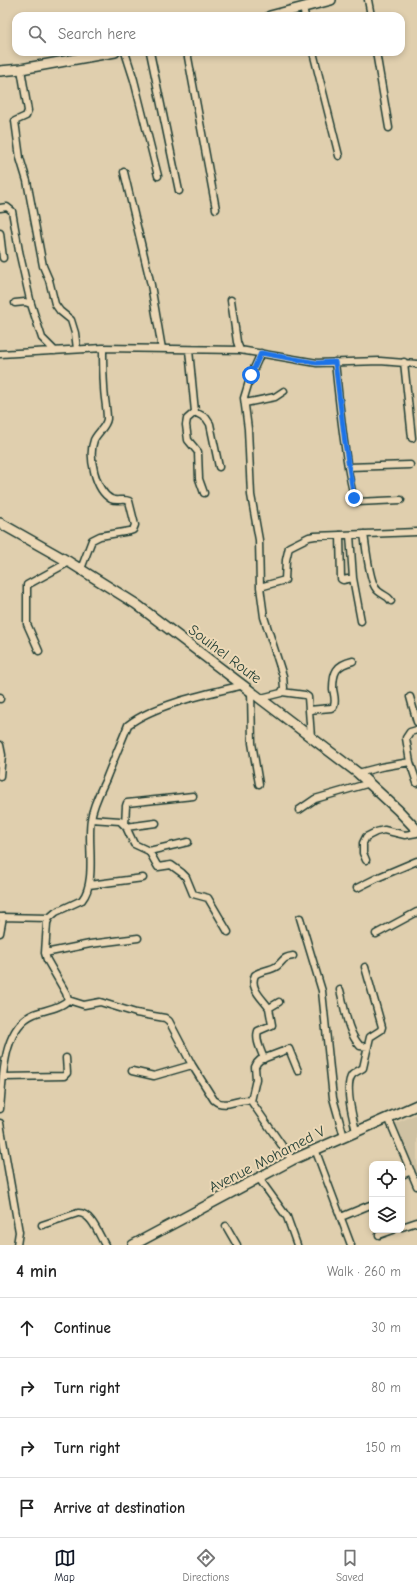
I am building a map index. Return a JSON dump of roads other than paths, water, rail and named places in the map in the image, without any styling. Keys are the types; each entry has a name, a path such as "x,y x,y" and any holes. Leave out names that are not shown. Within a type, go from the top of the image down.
{"main road":[{"path":"304,12 331,0"},
{"path":"0,71 21,69 93,56"},
{"name":"Souihel Route","path":"0,523 81,569 136,604 358,773 417,830"},
{"name":"Avenue Mohamed V","path":"139,1242 292,1160 417,1105"}],"street":[{"path":"368,0 370,12"},
{"path":"126,56 134,80 158,176"},
{"path":"151,56 179,191"},
{"path":"187,56 216,209"},
{"path":"315,56 339,156"},
{"path":"377,56 389,128"},
{"path":"21,69 28,111 26,116 16,121 20,158 27,181 43,266 55,304 60,311 71,320 75,333 77,350"},
{"path":"124,172 151,285 162,349"},
{"path":"0,208 7,207 12,211 31,304 42,338 55,351"},
{"path":"0,233 3,258"},
{"path":"231,300 237,342 240,350"},
{"path":"15,303 25,302 31,304"},
{"path":"81,569 92,540 100,536 133,530 135,525 129,501 114,500 108,497 101,489 92,458 94,442 99,432 105,426 107,420 103,385 103,348"},
{"path":"0,354 103,348 240,350 317,363 380,361 416,363 417,356"},
{"path":"189,350 195,412"},
{"path":"261,353 245,393 245,403 252,482 251,495 259,540 260,587 266,628 282,676 284,688 282,692"},
{"path":"335,362 348,467 356,501 401,500"},
{"path":"404,362 412,438"},
{"path":"245,403 275,397 284,391"},
{"path":"195,412 206,418 210,424 219,467"},
{"path":"195,412 188,419 187,434 190,443 198,452 199,479 204,492"},
{"path":"348,467 410,465"},
{"path":"260,587 285,580 286,560 289,547 309,537 417,532"},
{"path":"350,534 353,578 361,621"},
{"path":"364,534 373,583 378,593 389,598 391,601"},
{"path":"340,535 341,579 353,578"},
{"path":"39,651 27,624 27,585 69,562"},
{"path":"309,710 331,708 334,706 334,680 338,666 353,662"},
{"path":"0,933 2,917 49,918 56,912 82,900 86,896 89,885 91,819 94,806 128,725 135,720 183,701 248,688 252,743 259,784"},
{"path":"261,698 282,692 306,695 308,700 311,737"},
{"path":"410,697 417,722"},
{"path":"417,730 410,732 406,736 410,762 415,770 417,783"},
{"path":"0,745 2,755 0,776"},
{"path":"358,773 410,762"},
{"path":"299,810 315,799 370,783"},
{"path":"193,796 130,802 126,806 125,826 134,844 148,851 158,867 171,866 186,877 192,892 195,895 208,898 228,932"},
{"path":"91,819 116,820 125,826 156,823"},
{"path":"366,860 363,853 363,843 366,837 371,834 384,830 405,835 417,833"},
{"path":"148,851 188,842"},
{"path":"357,888 417,861"},
{"path":"89,885 143,878"},
{"path":"376,934 417,912"},
{"path":"49,918 45,952 47,960 66,993 68,1000"},
{"path":"300,918 322,991 333,1098 344,1137"},
{"path":"45,952 90,944 138,938"},
{"path":"264,1059 257,1034 258,1031 272,1025 269,1008 254,989 254,975 272,969 284,958 293,956"},
{"path":"356,1131 349,1103 351,1079 354,1074 363,1068 370,1037 381,1030 382,1026 365,967"},
{"path":"340,990 349,1024 355,1039 360,1046 368,1047"},
{"path":"68,1000 84,1005 100,1002 136,1013 165,1018 169,1021 192,1065 214,1100 219,1104 224,1105 243,1099 251,1101 292,1160"},
{"path":"0,1109 7,1049 15,1032 23,1021 32,1015 64,1003 68,1000"},
{"path":"269,1008 279,1002"},
{"path":"251,1101 256,1079 255,1067 257,1063 289,1049 298,1071"},
{"path":"4,1076 64,1076 67,1073 66,1058"},
{"path":"132,1071 154,1076 192,1065"},
{"path":"388,1117 417,1186"},
{"path":"0,1123 1,1139 19,1232 17,1245"},
{"path":"315,1149 351,1245"},
{"path":"405,1174 411,1171"},
{"path":"258,1177 287,1217 296,1245"},
{"path":"341,1217 369,1205"},
{"path":"42,1225 78,1213 84,1213 89,1217 104,1245"},
{"path":"405,1226 417,1222"},
{"path":"226,1226 238,1245"},
{"path":"379,1235 385,1233"}]}
